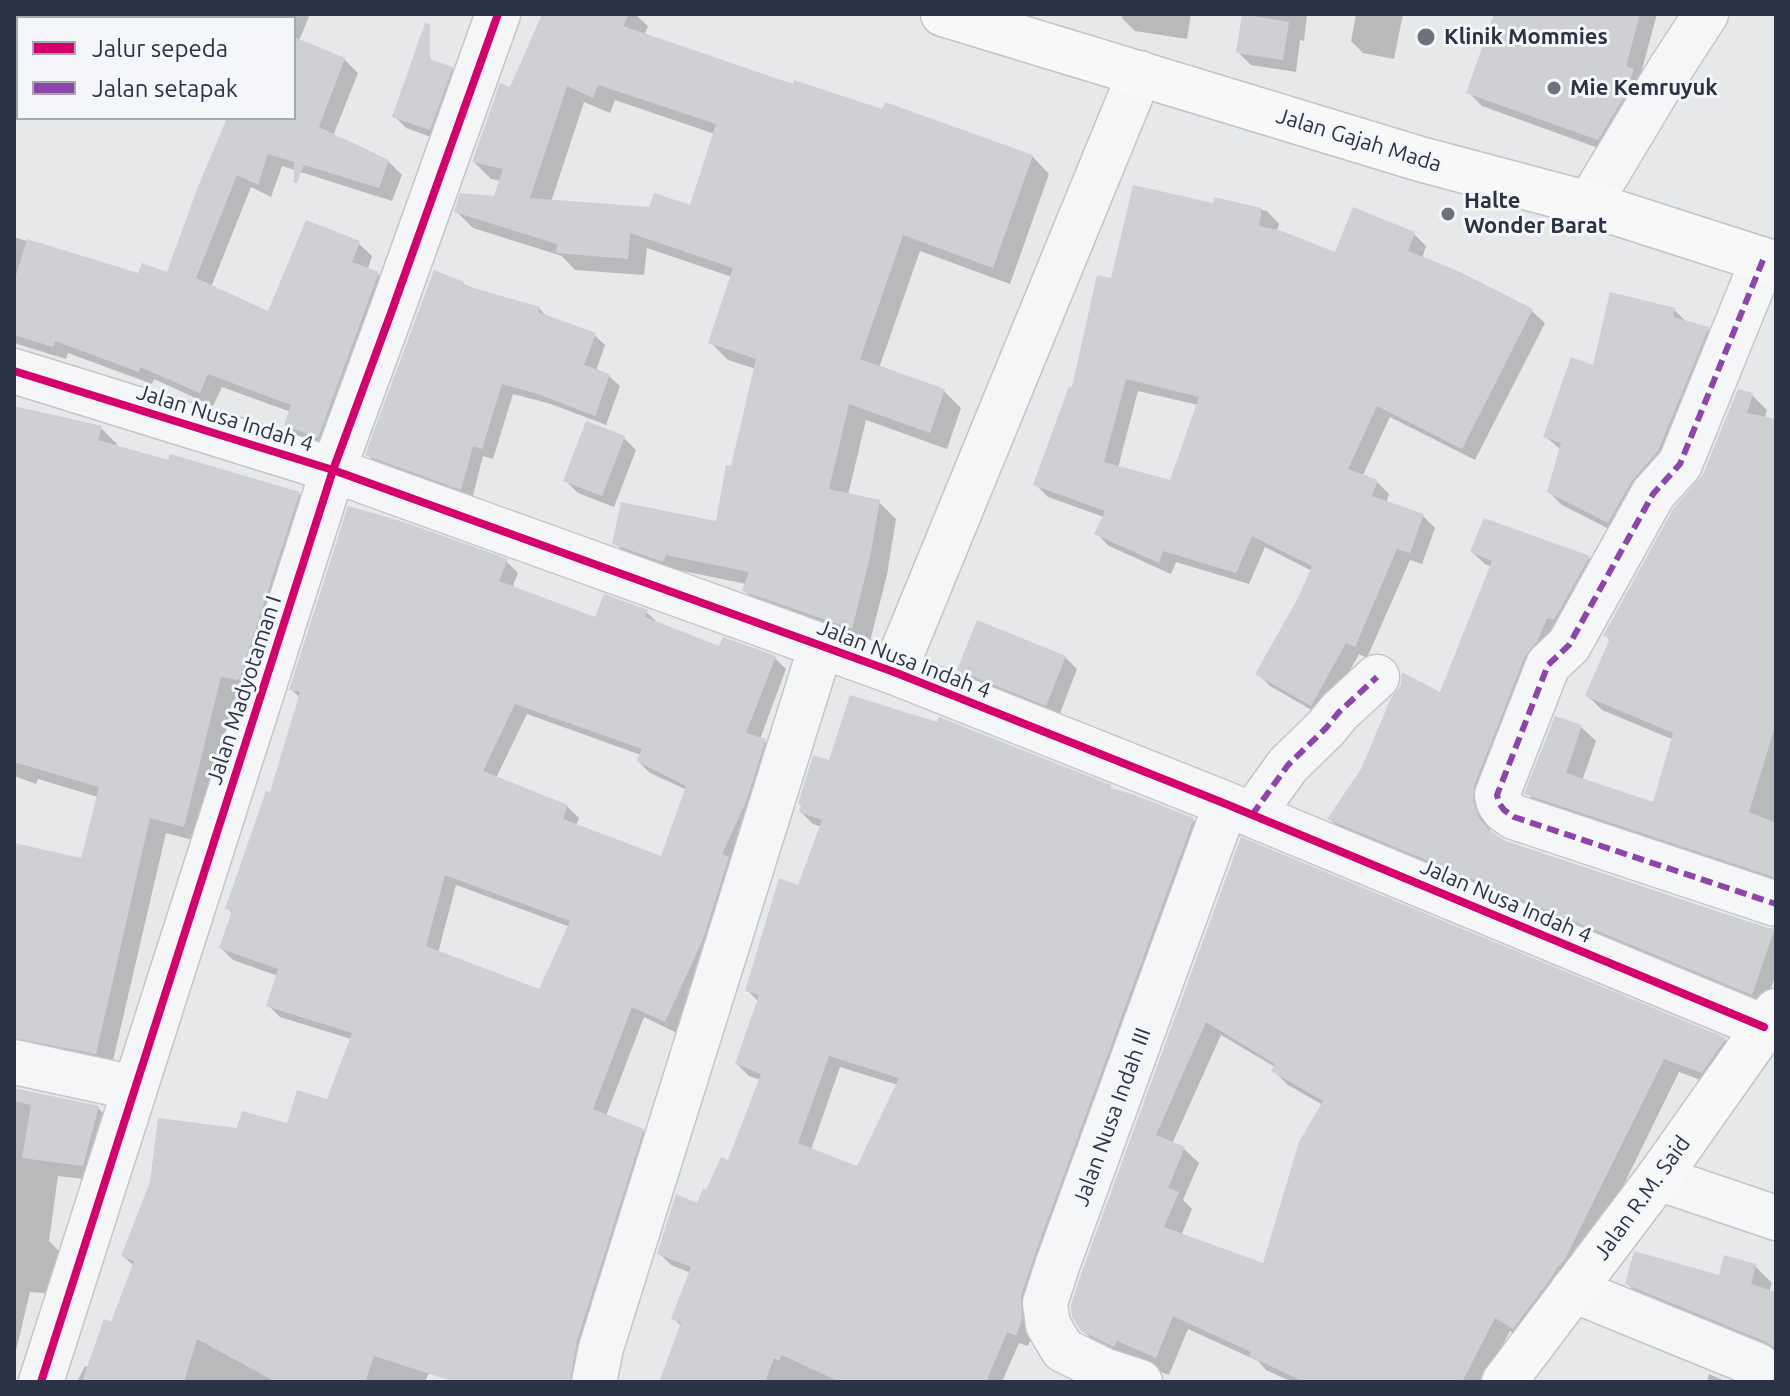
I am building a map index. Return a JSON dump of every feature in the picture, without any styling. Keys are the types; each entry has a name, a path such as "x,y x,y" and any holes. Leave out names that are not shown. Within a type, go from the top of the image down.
{"main road":[{"name":"Jalan Gajah Mada","path":"955,16 1420,159 1589,204 1770,262"},
{"name":"Jalan R.M. Said","path":"1505,1381 1658,1178 1770,1019"}],"street":[{"name":"Jalan Madyotaman I","path":"41,1382 333,470 498,14"},
{"path":"1589,204 1706,14"},
{"path":"894,672 1140,73"},
{"path":"1770,262 1680,464 1653,494 1569,645 1548,665 1497,795 1504,810 1514,817 1776,904"},
{"name":"Jalan Nusa Indah 4","path":"14,371 333,470 894,672 1770,1019"},
{"path":"594,1382 601,1348 821,646"},
{"name":"Jalan Nusa Indah III","path":"1140,1382 1106,1371 1063,1350 1048,1325 1045,1303 1239,810 1377,677"},
{"path":"14,1062 135,1088"},
{"path":"1658,1178 1776,1218"},
{"path":"1573,1290 1757,1365"}],"building":[{"path":"542,14 629,14 623,26 793,84 794,80 882,109 885,102 1033,155 993,268 903,235 860,359 945,389 930,433 849,404 829,489 880,500 852,629 742,591 749,572 666,555 663,562 612,544 621,502 716,521 726,465 731,466 756,359 708,343 733,268 630,233 628,259 556,253 557,244 454,212 460,193 494,196 503,169 472,162 500,83 510,87","holes":["598,85 716,124 690,205 654,193 649,207 530,198 567,86 593,98"]},
{"path":"1242,14 1289,22 1283,60 1236,53"},
{"path":"1494,14 1640,14 1626,66 1634,69 1624,97 1598,140 1466,93"},
{"path":"425,23 430,24 430,59 453,67 430,130 392,117"},
{"path":"296,38 345,58 319,127 389,160 379,188 304,165 297,183 294,183 294,162 268,154 258,185 237,175 196,278 268,311 306,220 360,241 352,262 379,272 318,438 284,425 291,405 208,374 200,393 140,367 139,372 55,341 53,347 14,335 14,282 27,239 138,273 142,263 167,272 226,120 296,120"},
{"path":"1133,185 1213,203 1214,197 1262,208 1259,226 1279,230 1335,252 1353,207 1415,232 1408,251 1458,271 1533,309 1462,449 1377,406 1348,469 1378,480 1372,496 1424,514 1410,553 1397,549 1355,647 1346,643 1311,706 1255,674 1297,600 1312,566 1252,536 1236,573 1163,551 1159,563 1094,534 1105,511 1033,485 1069,386 1072,387 1097,275 1111,278","holes":["1126,379 1199,397 1170,480 1104,462"]},
{"path":"434,270 464,282 463,285 540,307 538,312 596,333 584,365 610,374 595,416 502,384 482,449 473,446 461,490 365,455"},
{"path":"1610,292 1675,308 1673,317 1709,327 1658,451 1631,482 1608,523 1547,492 1561,443 1543,437 1571,357 1593,365"},
{"path":"1738,389 1753,393 1747,413 1776,419 1776,723 1749,812 1776,823 1776,878 1524,794 1555,716 1582,725 1566,773 1653,802 1673,733 1585,696 1610,638 1603,636 1673,509 1703,474"},
{"path":"14,406 102,426 98,440 168,460 170,454 300,492 239,680 221,677 184,827 150,818 96,1054 14,1038 14,843 81,858 99,787 14,762"},
{"path":"586,421 625,436 602,496 563,481"},
{"path":"348,506 404,522 508,559 499,581 595,617 604,594 648,610 645,617 719,646 723,637 776,656 746,733 766,739 746,802 722,854 729,857 703,939 665,1022 632,1007 593,1109 644,1129 577,1341 570,1382 455,1382 374,1356 365,1382 276,1382 197,1339 184,1382 82,1382 104,1319 111,1322 134,1261 121,1256 150,1182 158,1118 237,1128 242,1111 287,1123 297,1090 327,1099 352,1033 266,1006 278,969 219,948 232,911 225,909 266,791 270,792 300,692 289,690","holes":["515,704 642,749 636,761 686,786 661,856 563,819 568,805 483,771","445,875 570,921 539,989 426,946"]},
{"path":"1484,518 1590,556 1554,620 1547,618 1538,640 1525,656 1474,786 1473,801 1479,818 1489,830 1506,841 1775,928 1752,995 1327,819 1361,769 1391,698 1401,685 1402,672 1440,692 1492,561 1470,552"},
{"path":"977,620 1066,656 1046,706 957,670"},
{"path":"850,695 937,722 939,717 1111,785 1110,788 1194,818 1034,1257 1021,1296 1022,1320 1016,1336 1007,1332 986,1382 840,1382 782,1355 779,1361 774,1358 765,1382 659,1382 681,1323 671,1319 691,1267 657,1254 676,1194 697,1203 721,1157 728,1160 761,1074 735,1064 759,995 745,991 779,878 798,885 822,820 799,812 801,805 798,804 813,755 829,760","holes":["829,1056 899,1078 857,1166 798,1143"]},
{"path":"1241,837 1726,1038 1702,1073 1664,1059 1565,1259 1513,1329 1495,1318 1462,1382 1304,1382 1249,1356 1251,1352 1173,1316 1156,1358 1117,1341 1114,1347 1081,1331 1072,1317 1071,1305","holes":["1206,1022 1275,1064 1271,1071 1323,1101 1299,1142 1263,1263 1164,1227 1179,1192 1168,1188 1185,1147 1156,1135"]},
{"path":"14,1088 99,1106 83,1166 22,1158 31,1105 14,1101"},
{"path":"1634,1251 1719,1275 1724,1255 1756,1264 1751,1284 1776,1292 1776,1349 1766,1342 1625,1284"}],"marked path":[{"path":"1763,260 1680,464 1653,494 1569,645 1548,665 1497,795 1504,810 1514,817 1776,904"},
{"path":"1252,815 1288,765 1377,677"}],"cycle path":[{"path":"41,1382 333,470 498,14"},
{"path":"14,371 333,470 894,672 1226,804 1764,1027"}],"place":[{"name":"Klinik Mommies","path":"1426,37"},
{"name":"Mie Kemruyuk","path":"1554,88"},
{"name":"Halte Wonder Barat","path":"1448,214"}]}
